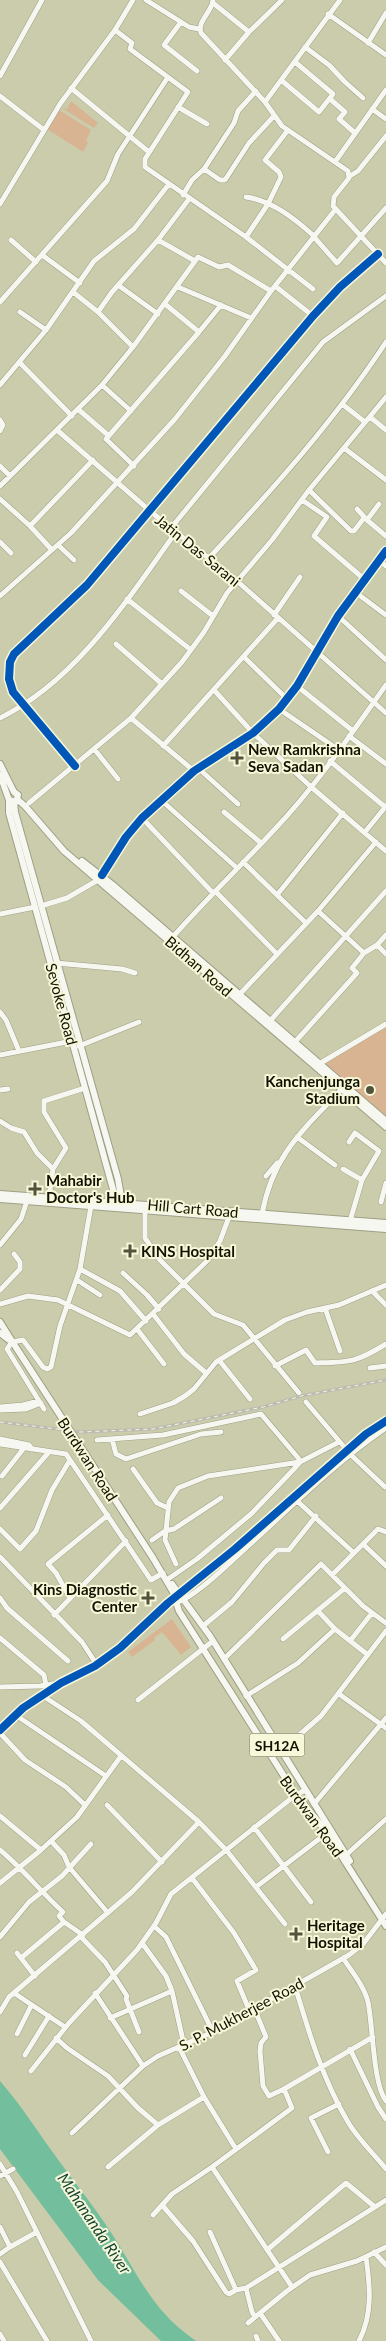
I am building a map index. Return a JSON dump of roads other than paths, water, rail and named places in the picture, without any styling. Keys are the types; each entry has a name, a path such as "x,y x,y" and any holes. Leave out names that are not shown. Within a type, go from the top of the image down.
{"main road":[{"name":"Sevoke Road","path":"0,764 13,798 9,813 56,963 84,1088 97,1123 115,1205"},
{"name":"Sevoke Road","path":"0,775 13,798"},
{"name":"Bidhan Road","path":"13,798 27,804 53,839 239,995 248,1006 295,1042 341,1090 386,1121"},
{"name":"Sevoke Road","path":"38,906 97,1123 123,1205"},
{"name":"Bidhan Road","path":"187,952 368,1109 386,1127"},
{"name":"Hill Cart Road","path":"0,1194 48,1197 115,1205"},
{"name":"Hill Cart Road","path":"0,1200 91,1206 123,1205 386,1223"},
{"name":"Hill Cart Road","path":"123,1205 145,1210 386,1229"},
{"name":"Burdwan Road","path":"0,1322 165,1576 183,1597 213,1641 306,1790 345,1857 384,1916 386,1926"},
{"name":"Burdwan Road","path":"0,1333 12,1342"},
{"name":"Burdwan Road","path":"165,1576 175,1601 203,1648 296,1795 345,1857"}],"street":[{"path":"0,76 42,0"},
{"path":"0,204 71,88 115,30 133,0"},
{"path":"146,0 180,22 199,29 225,60 256,91 274,116 288,130 348,171 350,176"},
{"path":"220,6 225,0"},
{"path":"225,60 249,32 282,0"},
{"path":"265,102 340,0"},
{"path":"199,29 213,2 249,32"},
{"path":"368,43 386,13"},
{"path":"328,14 386,55"},
{"path":"180,22 164,45 197,71"},
{"path":"115,30 132,43 130,49 188,92 149,152 144,161 145,167 246,237 313,289"},
{"path":"305,47 329,65 363,98"},
{"path":"281,80 319,112 330,100 333,94 295,62"},
{"path":"0,302 107,182 114,162 128,137 168,77"},
{"path":"71,88 128,137 149,152"},
{"path":"335,162 386,90"},
{"path":"98,312 118,285 158,240 186,197 192,180 204,169 237,118 238,111 256,91"},
{"path":"0,96 44,130"},
{"path":"330,100 345,112 339,119 356,133"},
{"path":"178,107 207,124"},
{"path":"372,109 386,119"},
{"path":"204,169 220,180 224,180 249,143 274,116"},
{"path":"261,166 288,130"},
{"path":"386,136 358,171 350,176 333,199 336,210 386,263"},
{"path":"246,237 268,204 282,177 265,160"},
{"path":"0,385 46,330 98,256 134,229 168,184"},
{"path":"246,197 268,204 291,217 314,236 337,262 361,238 386,208"},
{"path":"0,596 58,545 176,419 225,356 273,288 336,210"},
{"path":"10,240 36,262"},
{"path":"158,240 195,261"},
{"path":"75,766 10,686 10,662 12,656 87,584 313,316 340,287 378,254"},
{"path":"42,255 80,283"},
{"path":"0,486 102,385 158,314 198,257 219,267 228,265 273,288 313,316"},
{"path":"118,285 158,314"},
{"path":"178,287 251,318"},
{"path":"73,292 98,312 133,347"},
{"path":"171,528 323,342 386,296"},
{"path":"165,304 199,332"},
{"path":"134,466 106,439 221,305"},
{"path":"20,312 46,330"},
{"path":"209,558 261,502 342,404 386,342"},
{"path":"20,363 72,416"},
{"path":"102,385 131,411"},
{"path":"27,804 95,750 131,718 162,684 191,650 237,581 386,397"},
{"path":"342,404 365,422"},
{"path":"78,410 108,436"},
{"path":"370,417 386,430"},
{"path":"0,420 3,425 0,431"},
{"name":"Jatin Das Sarani","path":"57,430 150,511 237,581 386,713"},
{"path":"344,448 385,477"},
{"path":"30,526 93,460"},
{"path":"0,466 10,476"},
{"path":"309,490 351,531 354,531 379,504"},
{"path":"0,499 30,526 52,550"},
{"path":"302,500 327,517 314,536 364,579"},
{"path":"357,509 386,536"},
{"path":"0,718 25,706 85,652 176,532"},
{"path":"0,542 11,553"},
{"path":"58,545 74,560"},
{"path":"0,914 67,898 100,878 126,837 161,800 196,770 253,733 279,709 297,686 338,616 386,551"},
{"path":"379,560 386,566"},
{"path":"163,746 244,657 276,616 300,577"},
{"path":"182,591 212,616"},
{"path":"355,592 386,615"},
{"path":"127,599 191,650"},
{"path":"338,616 386,660"},
{"path":"116,644 162,684"},
{"path":"244,657 287,699"},
{"path":"171,939 261,843 310,786 339,750 386,685"},
{"path":"297,686 386,764"},
{"path":"214,690 253,733 386,852"},
{"path":"279,709 339,750"},
{"path":"131,718 163,746 238,804"},
{"path":"95,750 118,779"},
{"path":"330,761 386,807 365,832"},
{"path":"161,800 237,868"},
{"path":"224,812 261,843"},
{"path":"381,812 386,817"},
{"path":"277,895 343,813"},
{"path":"142,818 277,954"},
{"path":"239,995 318,910 376,842"},
{"path":"243,862 306,923"},
{"path":"270,1021 386,892"},
{"path":"318,910 364,953"},
{"path":"295,1042 357,973 352,968 364,953 377,945 386,935"},
{"path":"377,945 386,954"},
{"path":"56,963 122,969 135,972"},
{"path":"0,1012 6,1020 9,1032 19,1051"},
{"path":"0,1055 75,1045 138,1022"},
{"path":"317,1065 386,1024"},
{"path":"48,1197 53,1170 66,1148 44,1112 44,1101 84,1088"},
{"path":"0,1090 8,1089"},
{"path":"273,1180 266,1176 279,1162 296,1137 341,1090"},
{"path":"0,1120 11,1128 24,1132 37,1153 53,1170"},
{"path":"348,1142 355,1133 379,1151 362,1180 350,1220"},
{"path":"296,1137 335,1165"},
{"path":"262,1214 265,1197 279,1162"},
{"path":"343,1169 362,1180"},
{"path":"381,1202 386,1183"},
{"path":"0,1245 20,1221 27,1201"},
{"path":"0,1408 42,1404 7,1349 12,1342 23,1340 43,1367 50,1368 60,1326 69,1305 80,1269 91,1206"},
{"path":"145,1210 144,1234 147,1242 170,1272 214,1314 243,1325 299,1393"},
{"path":"0,1304 21,1298 38,1296 58,1300 93,1315 128,1336 202,1267 215,1250 229,1217"},
{"path":"0,1290 20,1269 20,1262 14,1254"},
{"path":"80,1269 120,1291 146,1321"},
{"path":"122,1273 147,1294 159,1309"},
{"path":"77,1280 100,1295"},
{"path":"140,1414 173,1403 185,1396 194,1389 219,1360 285,1320 307,1312 339,1305 386,1285"},
{"path":"372,1291 386,1305"},
{"path":"325,1308 340,1351"},
{"path":"153,1314 184,1354 206,1373"},
{"path":"137,1329 164,1364"},
{"path":"275,1366 306,1350 314,1363 351,1362 366,1356 386,1344"},
{"path":"219,1360 250,1399"},
{"path":"370,1368 386,1366"},
{"path":"306,1402 349,1453 385,1487"},
{"path":"97,1440 164,1435 261,1414 295,1453 300,1462"},
{"path":"85,1805 66,1787 25,1760 0,1732 23,1708 61,1683 97,1665 120,1648 168,1603 183,1597 386,1421"},
{"path":"349,1453 386,1428"},
{"path":"112,1439 116,1454 126,1459 200,1434 221,1432"},
{"path":"0,1439 29,1445 32,1449"},
{"path":"176,1564 167,1546 165,1531 168,1508 173,1493 187,1482 208,1476 300,1462 339,1442"},
{"path":"0,1444 66,1454 151,1580 165,1576 251,1514 300,1462"},
{"path":"2,1476 24,1448"},
{"path":"0,1508 50,1452"},
{"path":"0,1529 20,1549 36,1531 52,1490 70,1460"},
{"path":"133,1469 157,1503 168,1508"},
{"path":"152,1540 165,1531 174,1529 221,1498"},
{"path":"296,1500 316,1516 354,1553"},
{"path":"70,1598 48,1564 108,1515"},
{"path":"203,1626 232,1602 277,1550 289,1550 316,1516"},
{"path":"332,1575 378,1529 386,1532"},
{"path":"54,1615 126,1541"},
{"path":"363,1544 386,1566"},
{"path":"0,1557 82,1642 97,1665"},
{"path":"224,1659 321,1564 372,1613 386,1622"},
{"path":"283,1639 345,1588"},
{"path":"0,1598 7,1608 68,1661"},
{"path":"318,1611 335,1629 368,1656"},
{"path":"350,1641 372,1613"},
{"path":"246,1696 298,1663 335,1629"},
{"path":"281,1751 321,1716 386,1631"},
{"path":"0,1638 44,1675 46,1685"},
{"path":"138,1700 213,1641"},
{"path":"0,1686 61,1683"},
{"path":"339,1694 384,1726"},
{"path":"43,1696 81,1721 199,1822 227,1850 285,1924"},
{"path":"16,1716 106,1776"},
{"path":"314,1804 384,1726 386,1718"},
{"path":"0,1883 41,1850 77,1816 121,1756"},
{"path":"32,2071 65,2027 142,1943 154,1926 171,1894 296,1795 306,1790"},
{"path":"107,1805 162,1862"},
{"path":"0,1816 41,1850"},
{"path":"345,1857 386,1819"},
{"path":"0,2012 2,2003 108,1913 162,1862 199,1822"},
{"path":"254,1828 311,1902"},
{"path":"256,1887 327,1833"},
{"path":"51,1841 64,1855 69,1868 108,1913"},
{"path":"0,1937 13,1924 29,1902 42,1893 69,1868 91,1844"},
{"path":"0,1850 20,1867 42,1893 63,1912 59,1916 82,1936 114,1974 127,1996 126,1999 139,2032"},
{"path":"192,1878 234,1932 256,1970 238,1981 266,2037 260,2046 262,2080 265,2092 269,2096 373,2037"},
{"name":"S. P. Mukherjee Road","path":"72,2133 143,2066 158,2056 213,2032 252,2011 343,1958 363,1944 384,1916"},
{"path":"21,1958 64,1922"},
{"path":"154,1926 166,1937 213,2032"},
{"path":"142,1943 166,1976 172,1992 182,2046 204,2097 236,2149"},
{"path":"17,1953 35,1976"},
{"path":"343,1958 361,1986 367,2001 378,2082 386,2101"},
{"path":"296,1986 315,2051 339,2104 349,2123 386,2169"},
{"path":"110,2018 172,1992"},
{"path":"14,1993 30,2006 65,2027"},
{"path":"95,1993 143,2066"},
{"path":"17,2034 30,2006"},
{"path":"25,2055 49,2016"},
{"path":"56,2038 67,2048 108,2076 138,2108 158,2125"},
{"path":"350,2049 378,2107 386,2119"},
{"path":"153,2215 172,2194 292,2108 284,2089"},
{"path":"108,2167 158,2125 204,2097"},
{"path":"328,2152 311,2118 339,2104"},
{"path":"0,2164 37,2232 91,2341"},
{"path":"212,2167 292,2287"},
{"path":"0,2176 13,2169"},
{"path":"268,2250 346,2183 375,2207"},
{"path":"162,2205 193,2241 228,2294 246,2288 386,2200"},
{"path":"0,2228 10,2247"},
{"path":"0,2254 37,2232"},
{"path":"210,2232 236,2290"},
{"path":"248,2323 292,2287 322,2270 366,2257 386,2247"},
{"path":"374,2252 386,2265"},
{"path":"360,2341 364,2331 370,2299 366,2257"},
{"path":"0,2262 47,2341"},
{"path":"246,2288 252,2312 258,2315 279,2341"},
{"path":"0,2334 4,2341"}],"water":[{"name":"Mahananda River","path":"0,2081 100,2216 155,2302 166,2315 196,2341 161,2341 98,2280 0,2149"}],"railway":[{"path":"0,1422 81,1432 153,1429 263,1407 301,1396 386,1380"}],"place":[{"name":"New Ramkrishna Seva Sadan","path":"237,758"},
{"name":"Kanchenjunga Stadium","path":"370,1090"},
{"name":"Mahabir Doctor's Hub","path":"35,1189"},
{"name":"KINS Hospital","path":"130,1251"},
{"name":"Kins Diagnostic Center","path":"148,1598"},
{"name":"Heritage Hospital","path":"296,1934"}]}
